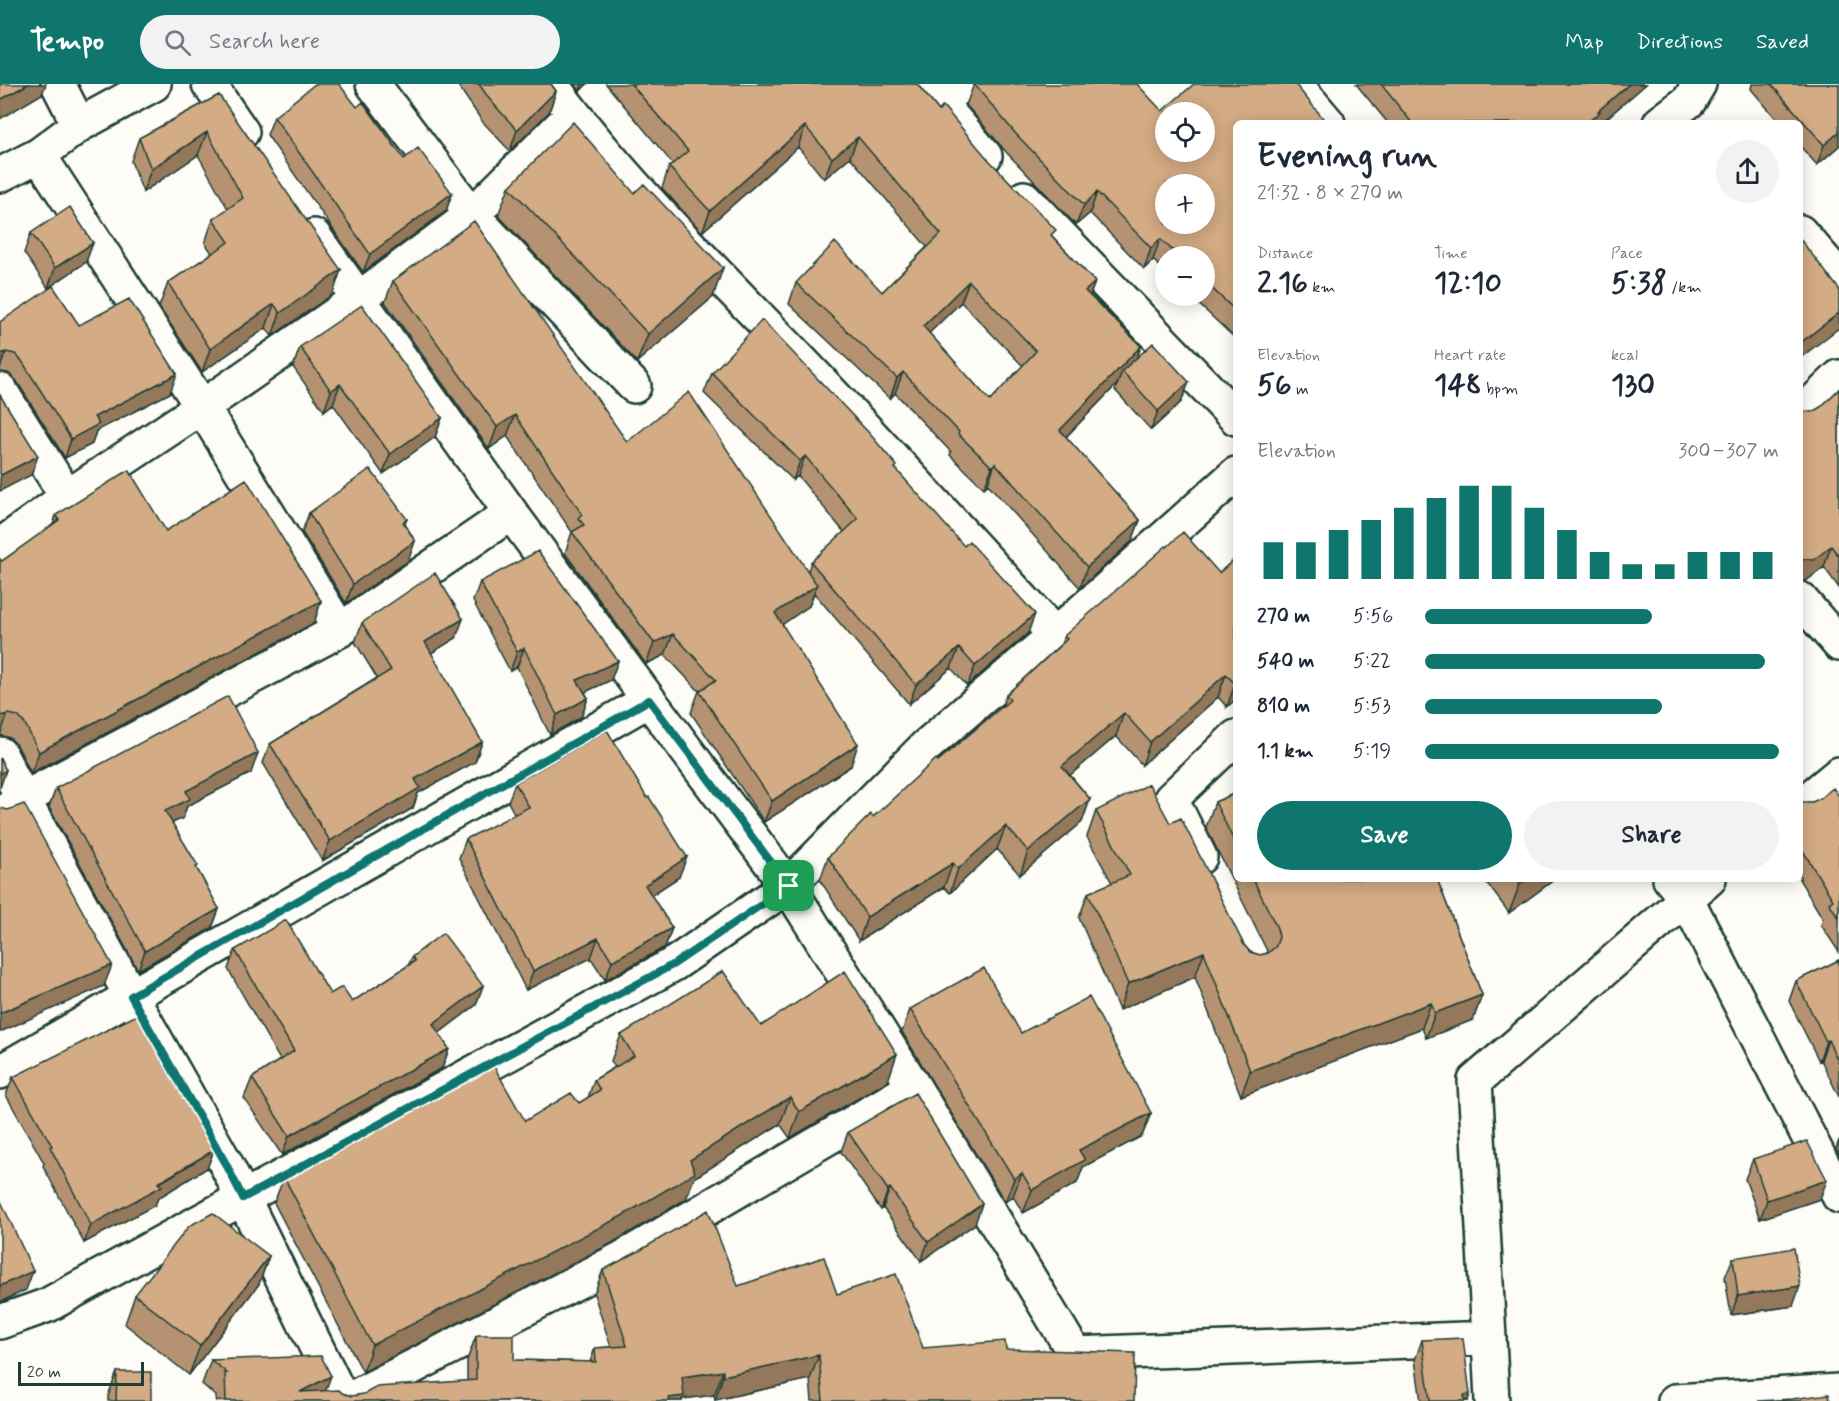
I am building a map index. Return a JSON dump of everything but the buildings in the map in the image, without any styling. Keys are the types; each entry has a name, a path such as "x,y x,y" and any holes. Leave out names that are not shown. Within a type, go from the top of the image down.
{"street":[{"path":"57,84 79,125"},
{"path":"0,175 39,155 79,125 154,84"},
{"path":"209,84 256,152"},
{"path":"373,84 472,215 634,386"},
{"path":"551,84 628,181 928,495 1055,635"},
{"path":"1295,84 1325,120"},
{"path":"942,90 993,166 1233,415"},
{"path":"1664,120 1692,98"},
{"path":"0,546 67,497 358,299 472,215 573,114"},
{"path":"39,155 202,407 340,630"},
{"path":"297,211 512,513 789,886 914,1087 1075,1354 1489,1338"},
{"path":"1803,235 1839,277"},
{"path":"1803,412 1839,377"},
{"path":"0,390 67,497"},
{"path":"0,1322 48,1305 674,964 789,886 925,747 1233,477"},
{"path":"12,806 340,630 512,513"},
{"path":"1803,602 1839,644"},
{"path":"0,1072 649,700"},
{"path":"1211,880 1171,799 1233,740"},
{"path":"0,754 12,806 131,996 225,1162 343,1401"},
{"path":"1803,804 1836,785"},
{"path":"1492,1401 1475,1082 1688,885 1839,1196"},
{"path":"348,1401 621,1259 914,1087"},
{"path":"1674,1401 1839,1391"}],"route":[{"path":"649,700 789,886 674,964 243,1198 131,996 649,700"}]}
